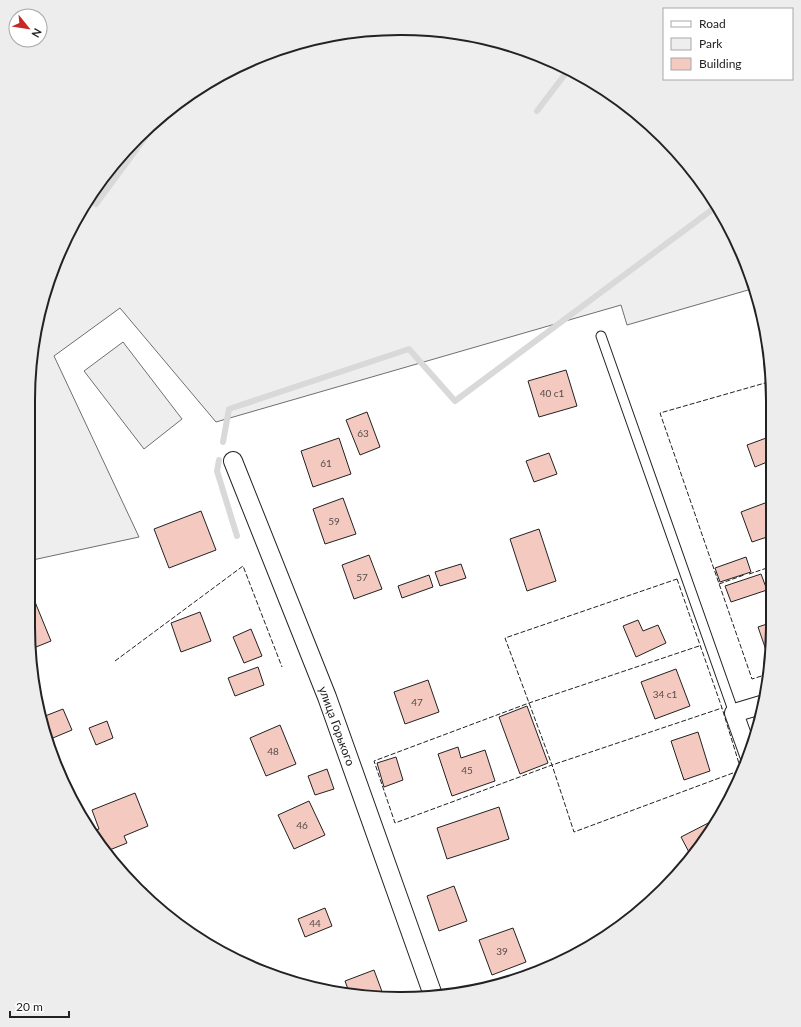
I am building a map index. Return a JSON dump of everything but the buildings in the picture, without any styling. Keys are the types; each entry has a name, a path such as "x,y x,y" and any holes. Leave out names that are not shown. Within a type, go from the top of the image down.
{"street":[{"name":"улица Горького","path":"233,461 327,697 431,990"},
{"path":"746,747 734,713 757,706"}],"lane":[{"path":"601,336 734,713"}],"green space":[{"path":"400,35 424,36 448,38 495,47 518,54 562,73 604,97 623,111 659,142 675,160 704,197 717,218 738,261 749,290 627,325 621,305 216,422 120,308 54,356 139,537 35,559 35,400 38,353 42,329 54,283 63,261 84,218 97,197 142,142 178,111 218,84 283,54 306,47 353,38"},
{"path":"123,342 182,419 144,449 84,371"}],"waterway":[{"path":"537,111 565,74"},
{"path":"96,204 141,143"},
{"path":"223,442 229,409 409,349 455,401 712,210"},
{"path":"219,460 217,471 237,536"}],"fence":[{"path":"763,676 752,679 660,413 765,383"},
{"path":"115,661 243,566 282,667"},
{"path":"749,574 766,568"},
{"path":"719,584 744,575"},
{"path":"677,579 722,708 739,764"},
{"path":"677,579 505,638 552,765 574,832 735,772"},
{"path":"699,646 529,703 374,761 395,823 552,765 722,708"}]}
